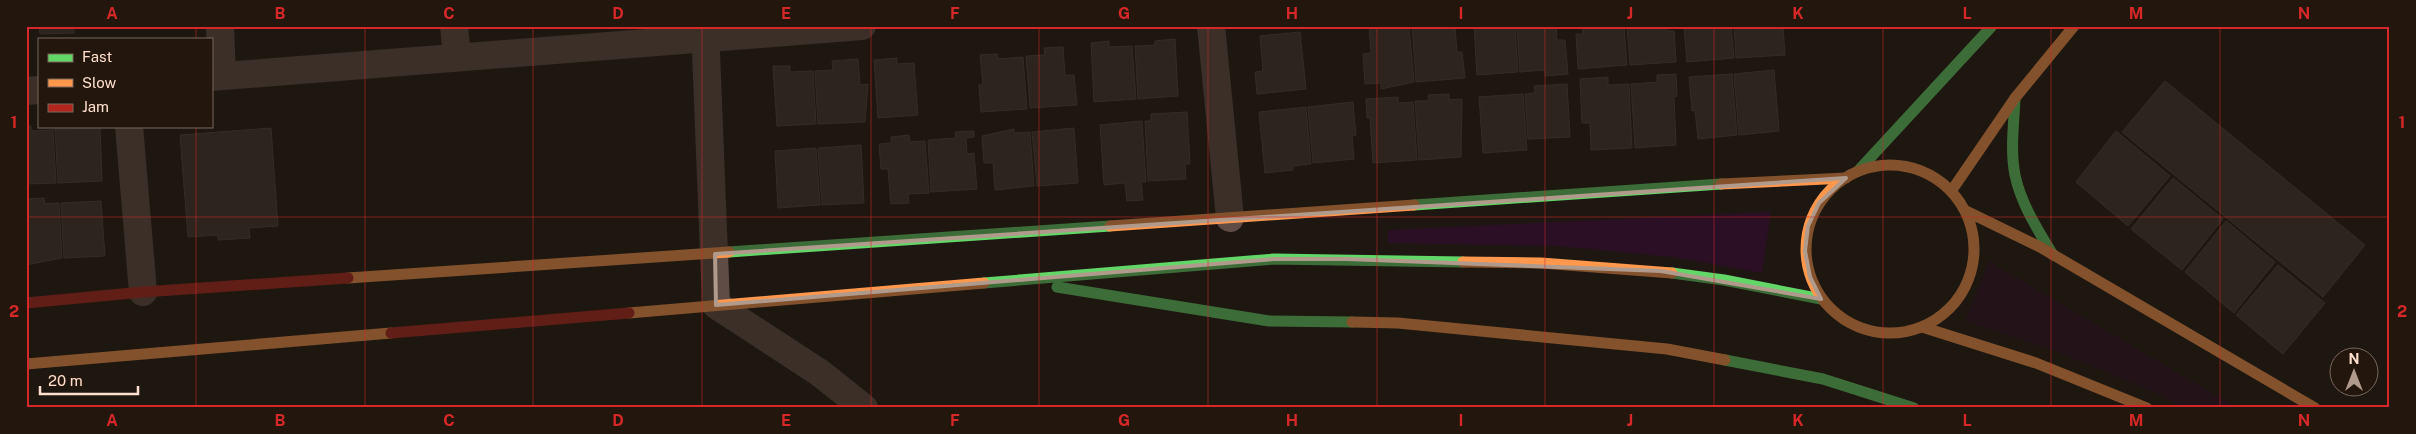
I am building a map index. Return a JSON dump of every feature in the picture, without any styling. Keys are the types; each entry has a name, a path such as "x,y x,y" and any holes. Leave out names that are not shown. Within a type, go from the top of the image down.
{"street":[{"path":"220,26 217,76 457,57 705,32 862,26"},
{"path":"454,26 457,57"},
{"path":"1211,26 1230,218"},
{"path":"1858,171 1992,26"},
{"path":"1952,190 2015,98 2074,26"},
{"path":"705,32 716,305"},
{"path":"2015,98 2014,139 2017,185 2032,219 2053,255"},
{"path":"129,128 143,292"},
{"path":"1883,164 1908,166 1932,175 1952,190 1966,211 1974,235 1975,260 1968,284 1955,305 1936,321 1912,331 1887,334 1862,329 1839,317 1821,299 1810,276 1805,252 1808,226 1819,203 1836,184 1858,171 1883,164"},
{"path":"26,303 143,292 1764,181 1846,178"},
{"path":"1966,211 2053,255 2315,408"},
{"path":"26,364 1274,259 1541,263 1661,270 1821,299"},
{"path":"1014,280 1269,321 1398,323 1667,349 1823,379 1914,408"},
{"path":"716,305 820,373 864,408"},
{"path":"1922,327 1975,341 2086,379 2147,408"}],"highlighted area":[{"path":"1846,178 1819,203 1808,226 1805,251 1810,277 1821,299 1661,271 1347,259 1274,259 716,305 715,254"}],"shaded area":[{"path":"1771,212 1762,273 1673,257 1557,246 1388,243 1388,230"},
{"path":"1989,261 2238,408 2185,408 2153,392 2057,352 1965,321"}],"building":[{"path":"39,26 74,26 74,33 40,34"},
{"path":"1369,26 1409,26 1414,82 1381,89 1381,83 1365,84 1363,54 1371,53"},
{"path":"1412,26 1455,26 1457,52 1462,52 1465,78 1416,82"},
{"path":"1474,26 1515,26 1518,72 1477,75"},
{"path":"1517,26 1556,26 1557,40 1565,40 1568,74 1545,76 1545,70 1520,72"},
{"path":"1582,26 1624,26 1627,65 1578,69 1576,34 1583,34"},
{"path":"1627,26 1667,26 1667,31 1674,31 1676,62 1630,65"},
{"path":"1689,26 1731,26 1734,58 1687,62 1684,28"},
{"path":"1734,26 1783,26 1785,55 1736,58"},
{"path":"1300,32 1306,89 1257,94 1255,72 1263,71 1260,36"},
{"path":"1175,39 1178,96 1138,99 1135,46 1155,45 1155,41"},
{"path":"1109,41 1109,47 1132,46 1136,99 1094,102 1091,43"},
{"path":"1063,47 1065,75 1074,75 1077,105 1030,108 1026,56 1045,55 1044,48"},
{"path":"997,54 998,59 1023,57 1027,109 981,112 979,85 983,84 980,55"},
{"path":"897,58 897,64 914,63 918,115 878,118 874,60"},
{"path":"858,59 860,85 868,84 865,122 818,124 815,71 833,70 832,61"},
{"path":"773,66 790,66 790,72 813,71 816,124 777,126"},
{"path":"1774,70 1779,131 1739,135 1734,74"},
{"path":"1676,74 1677,96 1674,97 1676,145 1635,148 1631,84 1657,82 1657,75"},
{"path":"1732,74 1737,135 1698,139 1695,110 1692,111 1689,77"},
{"path":"1608,77 1608,85 1629,84 1632,148 1591,150 1590,123 1582,123 1580,79"},
{"path":"2165,81 2365,245 2323,297 2122,132"},
{"path":"1567,84 1570,137 1528,139 1525,94 1535,93 1534,86"},
{"path":"1449,94 1449,100 1462,99 1461,157 1419,160 1415,101 1429,101 1428,95"},
{"path":"1523,94 1527,150 1483,153 1479,97"},
{"path":"1398,97 1398,103 1413,102 1417,160 1373,163 1370,118 1367,118 1366,99"},
{"path":"1353,102 1356,135 1352,136 1354,159 1313,163 1308,107"},
{"path":"1306,107 1311,164 1293,166 1293,170 1265,173 1259,112"},
{"path":"1187,112 1190,164 1185,164 1186,179 1148,181 1145,121 1151,121 1151,114"},
{"path":"1142,121 1146,182 1141,182 1143,200 1127,201 1125,183 1104,185 1100,125"},
{"path":"26,126 31,126 31,131 53,130 56,183 26,184"},
{"path":"100,128 102,181 58,183 55,129"},
{"path":"271,128 278,226 249,228 250,238 218,240 218,235 188,237 180,135"},
{"path":"1074,128 1078,183 1037,186 1032,132"},
{"path":"1014,129 1014,133 1030,132 1034,186 995,190 993,163 984,163 982,136"},
{"path":"974,131 974,137 966,138 967,154 974,153 977,189 931,192 928,140 956,138 955,132"},
{"path":"2116,131 2170,176 2128,226 2076,182"},
{"path":"909,135 910,142 925,141 929,193 908,194 909,203 891,204 888,169 881,169 879,144 891,143 891,137"},
{"path":"861,145 864,203 822,205 818,148"},
{"path":"816,148 820,205 778,208 775,151"},
{"path":"2173,178 2223,219 2182,270 2131,229"},
{"path":"44,198 45,204 59,203 62,258 26,265 26,199"},
{"path":"101,201 105,256 64,258 61,203"},
{"path":"2226,221 2275,262 2234,313 2185,272"},
{"path":"2278,265 2325,303 2283,354 2236,315"}],"traffic: fast":[{"path":"1858,171 1992,26"},
{"path":"2015,98 2013,146 2015,175 2021,196 2053,255"},
{"path":"1414,205 1721,184"},
{"path":"729,252 1110,226"},
{"path":"984,283 1274,259 1463,262"},
{"path":"1672,273 1724,280 1821,299"},
{"path":"1057,287 1269,321 1352,322"},
{"path":"1725,360 1823,379 1914,408"}],"traffic: slow":[{"path":"1952,190 2015,98 2074,26"},
{"path":"1898,165 1922,171 1950,189 1968,217 1973,233 1974,249 1973,265 1968,281 1950,309 1937,319 1914,330 1882,333 1866,330 1850,323 1836,314 1825,303 1809,273 1806,241 1809,225 1816,209 1825,195 1836,184 1866,168 1898,165"},
{"path":"1721,184 1846,178"},
{"path":"1110,226 1414,205"},
{"path":"1966,211 2040,247 2315,408"},
{"path":"348,278 729,252"},
{"path":"1463,262 1541,263 1672,273"},
{"path":"629,313 984,283"},
{"path":"1352,322 1398,323 1667,349 1725,360"},
{"path":"1922,327 2036,363 2147,408"},
{"path":"26,364 391,333"}],"traffic: jam":[{"path":"26,303 143,292 348,278"},
{"path":"391,333 629,313"}]}
